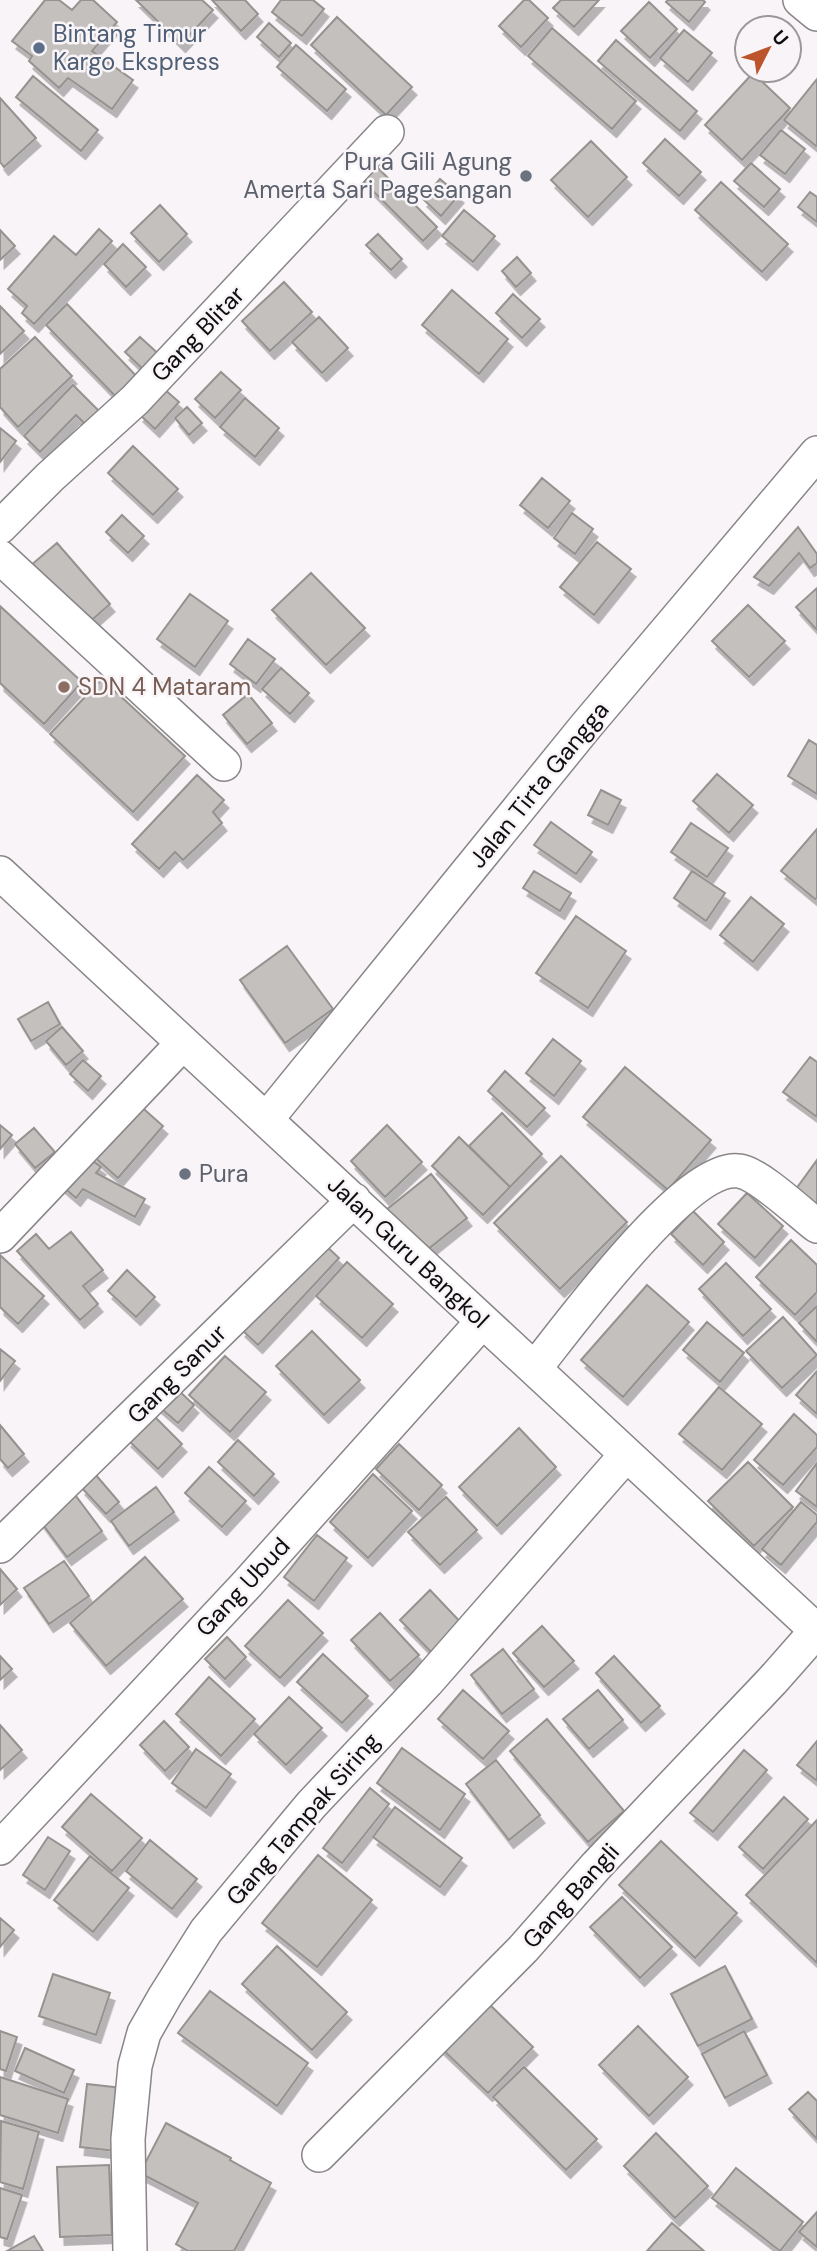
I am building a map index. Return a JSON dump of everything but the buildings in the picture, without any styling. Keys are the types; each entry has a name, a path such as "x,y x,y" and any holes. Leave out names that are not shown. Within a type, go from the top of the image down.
{"street":[{"path":"800,0 817,14"},
{"name":"Gang Blitar","path":"0,527 50,477 135,400 387,132"},
{"name":"Jalan Tirta Gangga","path":"266,1120 586,726 817,453"},
{"path":"0,557 224,764"},
{"name":"Jalan Guru Bangkol","path":"0,873 817,1631"},
{"path":"0,1236 183,1043"},
{"path":"535,1368 643,1235 691,1191 717,1176 737,1170 752,1175 817,1226"},
{"name":"Gang Sanur","path":"0,1546 354,1200"},
{"name":"Gang Ubud","path":"0,1848 248,1583 482,1322"},
{"name":"Gang Tampak Siring","path":"130,2251 128,2138 135,2066 144,2033 165,1996 206,1931 311,1805 427,1682 626,1455"},
{"name":"Gang Bangli","path":"319,2155 523,1950 597,1865 817,1631"}],"place":[{"name":"Bintang Timur Kargo Ekspress","path":"39,48"},
{"name":"Pura Gili Agung Amerta Sari Pagesangan","path":"526,176"},
{"name":"SDN 4 Mataram","path":"64,687"},
{"name":"Pura","path":"185,1174"}]}
